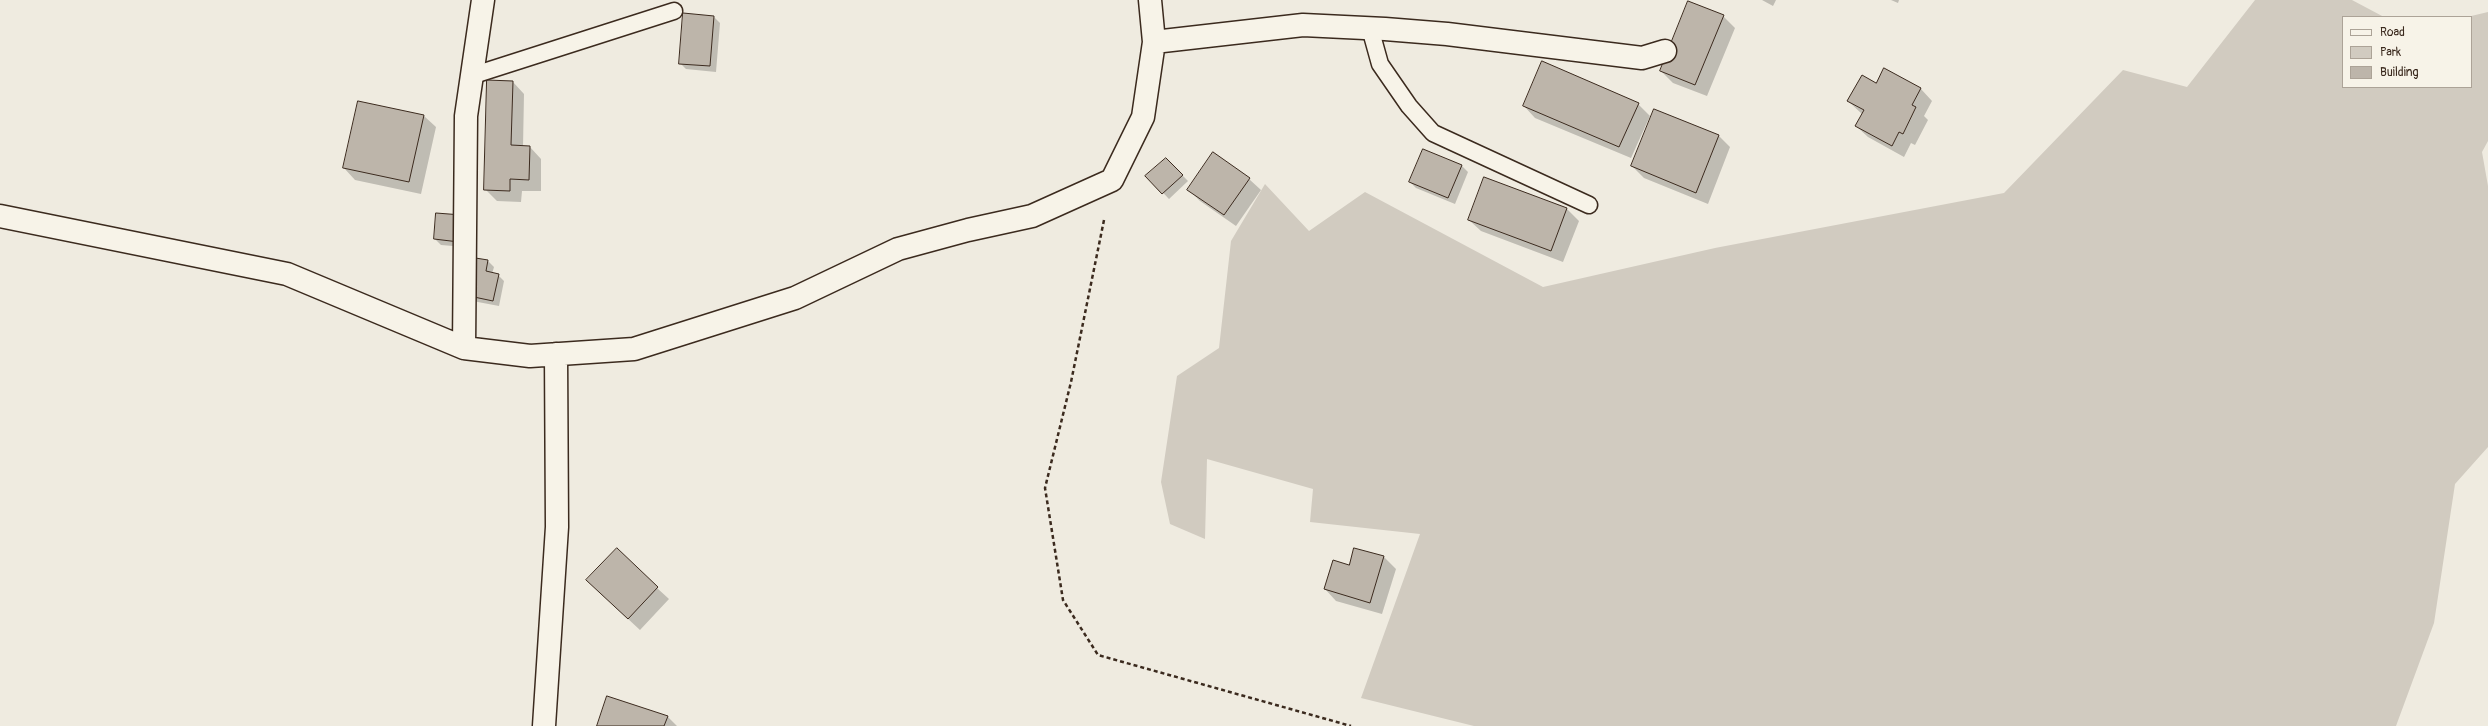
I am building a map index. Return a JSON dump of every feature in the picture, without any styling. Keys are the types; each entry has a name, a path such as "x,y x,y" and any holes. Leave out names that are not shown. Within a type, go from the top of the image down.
{"street":[{"path":"464,348 466,116 482,0"},
{"path":"0,216 287,274 464,348 530,356 634,349 795,298 898,249 968,230 1032,216 1112,180 1142,117 1154,42 1150,0"},
{"path":"1154,42 1303,26 1370,28 1447,34 1642,58 1665,51"},
{"path":"544,726 558,527 556,354"}],"lane":[{"path":"471,76 674,11"},
{"path":"1370,28 1380,64 1409,106 1433,133 1589,205"}],"path":[{"path":"1112,180 1072,382 1045,488 1063,600 1098,655 1351,726"}],"green space":[{"path":"2255,0 2352,0 2382,16 2342,16 2342,88 2472,88 2471,16 2488,12 2488,141 2482,152 2488,186 2488,447 2455,484 2434,623 2396,726 1474,726 1361,698 1420,534 1310,522 1313,489 1207,459 1205,539 1170,524 1161,482 1177,376 1219,348 1231,241 1265,184 1309,231 1365,192 1543,287 1715,248 2004,193 2123,70 2187,87"}],"building":[{"path":"1688,1 1724,15 1695,85 1660,71"},
{"path":"683,13 714,16 710,66 679,64"},
{"path":"1542,61 1639,103 1619,147 1523,106"},
{"path":"1884,68 1921,88 1912,105 1916,107 1903,134 1899,132 1892,146 1855,126 1864,110 1847,101 1862,75 1876,83"},
{"path":"487,80 513,81 511,145 530,146 529,180 510,179 510,191 484,190"},
{"path":"358,101 424,115 409,182 343,168"},
{"path":"1654,109 1719,135 1696,193 1631,166"},
{"path":"1423,149 1462,165 1448,198 1409,182"},
{"path":"1213,152 1250,178 1224,215 1187,190"},
{"path":"1166,158 1183,175 1162,194 1145,176"},
{"path":"1484,177 1567,208 1551,251 1468,220"},
{"path":"436,213 462,215 459,242 434,239"},
{"path":"463,256 488,260 486,271 499,274 493,301 455,293"},
{"path":"617,548 658,587 628,619 586,580"},
{"path":"1354,548 1384,556 1370,603 1324,589 1333,560 1349,565"},
{"path":"607,696 668,716 664,726 597,726"}]}
